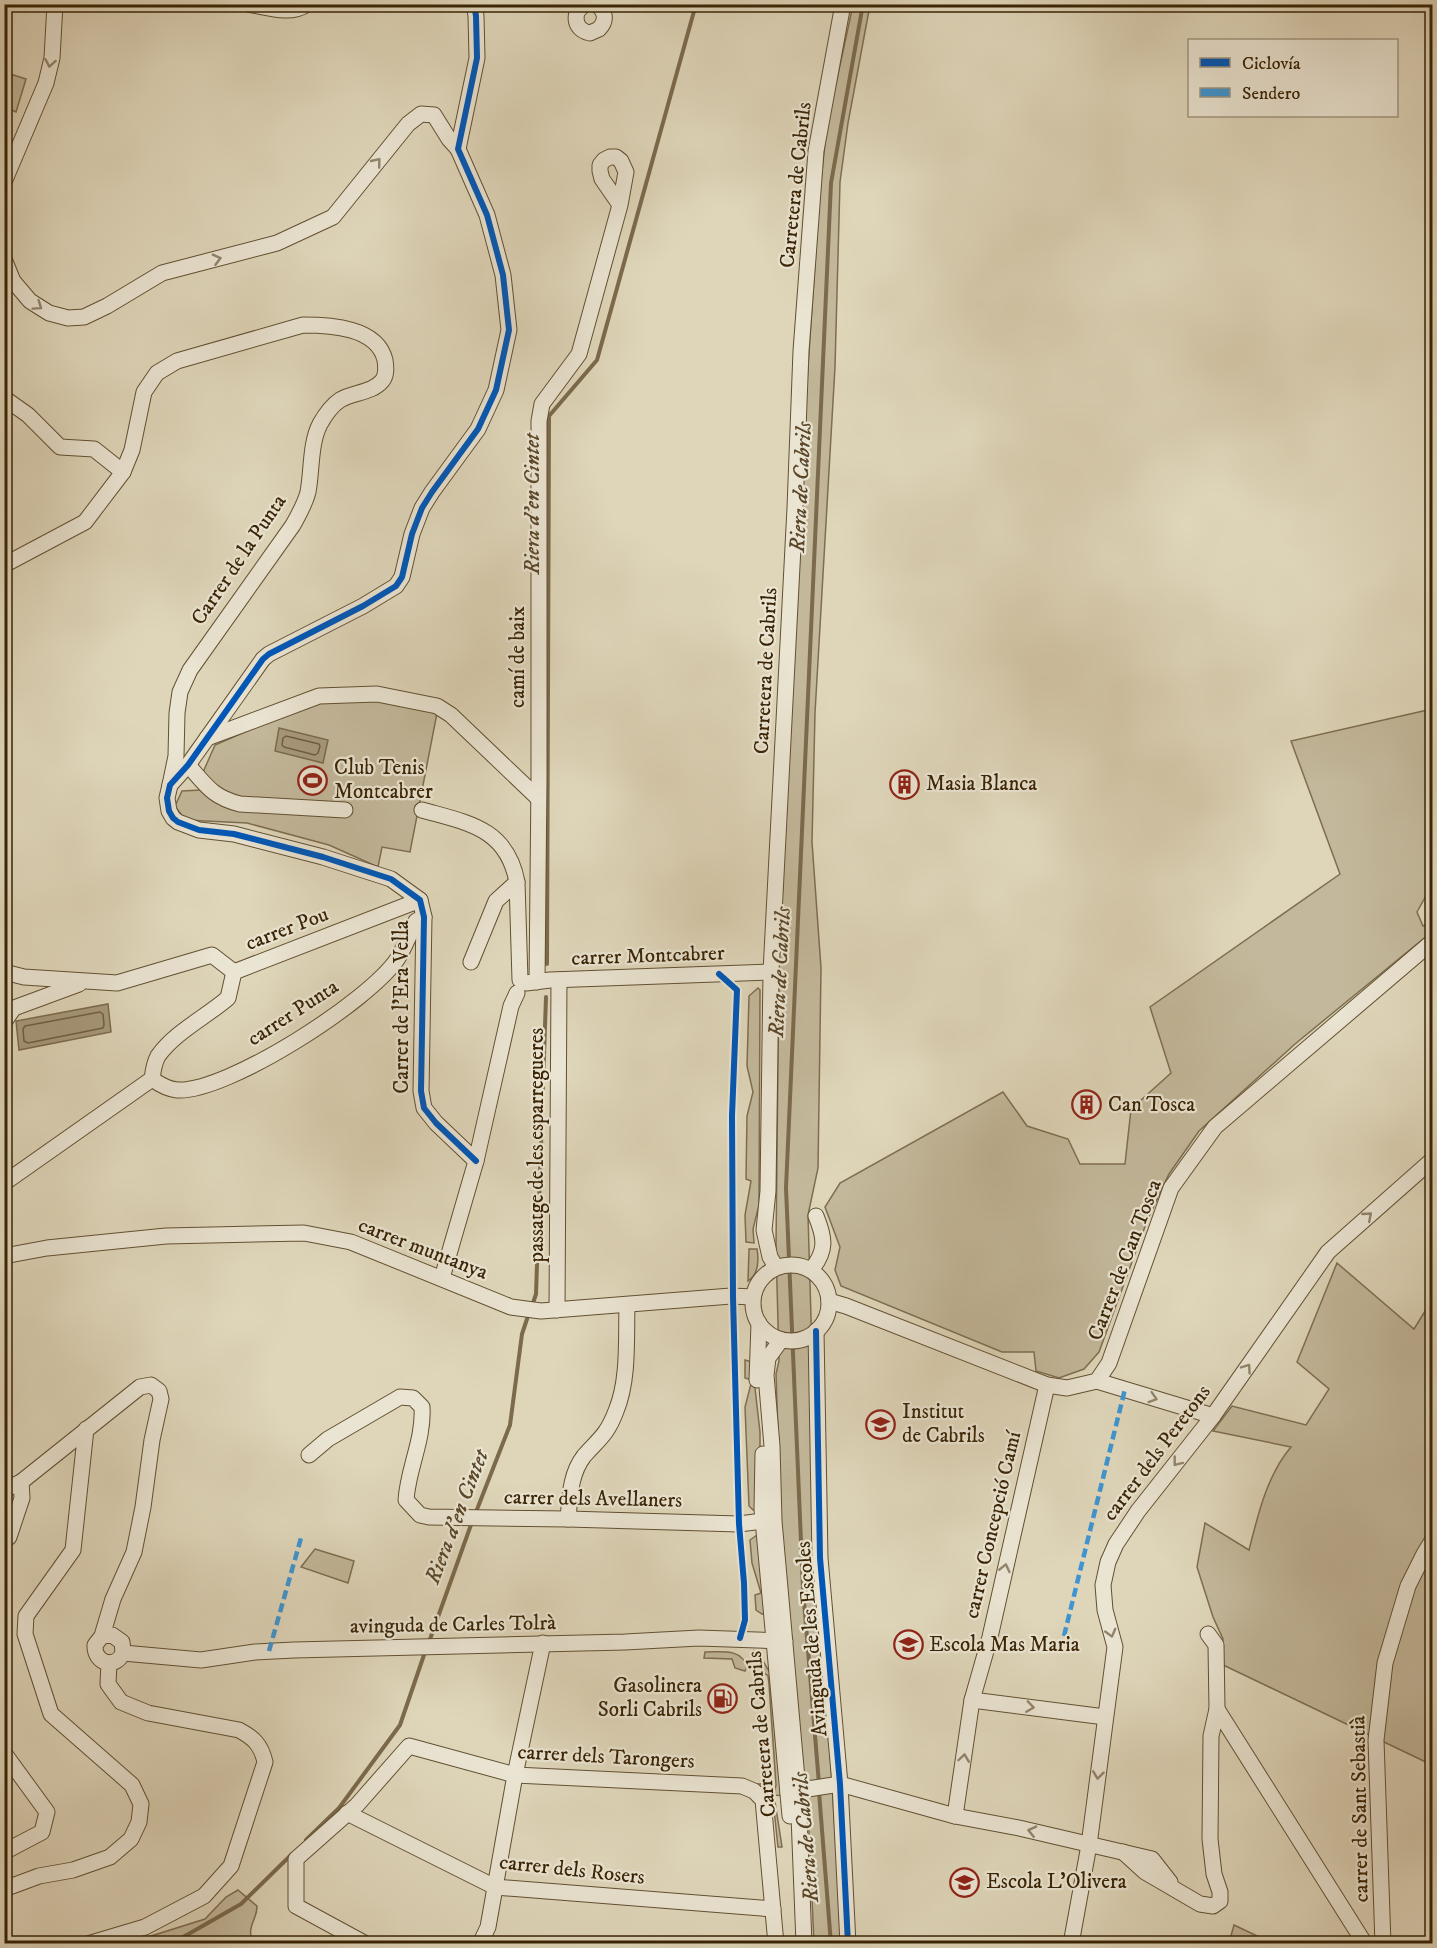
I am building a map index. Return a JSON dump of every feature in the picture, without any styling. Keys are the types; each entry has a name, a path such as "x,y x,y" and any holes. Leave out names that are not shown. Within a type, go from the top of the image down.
{"street":[{"path":"4,182 46,83 52,58 55,4"},
{"path":"248,4 299,10 307,4"},
{"path":"458,149 477,58 474,4"},
{"path":"584,4 577,12 576,22 580,29 590,33 599,29 604,21 603,11 596,4"},
{"name":"Carretera de Cabrils","path":"776,1267 770,1257 764,1230 768,1205 769,1171 771,972 801,351 816,151 843,4"},
{"path":"4,260 13,281 30,301 49,313 68,318 84,317 162,273 277,243 333,217 408,124 421,114 434,115 458,149 487,215 503,275 509,330 496,390 478,429 422,508 412,534 402,577 396,586 363,606 263,659 169,792"},
{"name":"camí de baix","path":"442,1278 476,1161 511,1006 525,984 538,798 539,421 542,404 579,354 620,205"},
{"name":"Carrer de la Punta","path":"4,565 85,522 123,472 132,450 144,392 157,373 177,361 303,325 323,325 358,333 372,339 380,347 386,369 383,380 375,388 342,399 325,415 318,428 308,493 303,508 190,669 180,692 176,756 169,792"},
{"path":"4,398 28,415 60,447 94,449 123,472"},
{"path":"207,738 319,696 377,694 437,706 451,715 538,798"},
{"path":"232,701 253,720"},
{"path":"188,765 218,797 227,801 240,804 345,810"},
{"name":"Carrer de l'Era Vella","path":"169,792 169,811 178,822 198,830 234,834 345,864 391,879 420,900 424,917 421,1091 424,1108 436,1123 476,1161"},
{"path":"422,810 481,828 496,840 508,856 517,882 525,984"},
{"path":"471,962 496,901 517,882"},
{"name":"carrer Pou","path":"152,1079 158,1056 180,1034 228,998 234,972 420,900"},
{"name":"carrer Punta","path":"152,1079 162,1086 177,1090 211,1085 283,1049 313,1030 376,982 398,959 416,921 424,917"},
{"name":"Carrer de Can Tosca","path":"1097,1381 1109,1363 1171,1188 1215,1127 1432,942"},
{"path":"4,972 24,977 117,983 212,955 234,972"},
{"name":"carrer Montcabrer","path":"525,984 559,980 771,972"},
{"name":"passatge de les esparregueres","path":"557,1310 559,980"},
{"path":"4,1022 14,1008 87,981"},
{"path":"4,1184 152,1079"},
{"name":"carrer dels Peretons","path":"1071,1944 1089,1845 1115,1647 1105,1610 1103,1585 1108,1562 1123,1531 1214,1416 1328,1252 1432,1160"},
{"path":"811,1270 819,1261 823,1248 823,1233 816,1216"},
{"name":"carrer muntanya","path":"4,1256 47,1248 166,1236 304,1233 351,1242 511,1307 541,1311 731,1296 753,1297"},
{"path":"788,1264 800,1265 811,1270 820,1278 829,1301 828,1312 823,1323 806,1338 794,1341 781,1340 771,1335 759,1323 753,1308 753,1297 761,1279 776,1267 788,1264"},
{"path":"829,1301 1047,1385 1067,1388 1097,1381 1214,1416"},
{"path":"568,1519 574,1475 583,1458 606,1434 617,1409 626,1365 627,1305"},
{"name":"Carretera de Cabrils","path":"759,1323 757,1381 762,1416 763,1521 796,1791 804,1944"},
{"name":"Avinguda de les Escoles","path":"816,1331 820,1558 848,1944"},
{"name":"Carretera de Cabrils","path":"779,1641 772,1446 766,1375 768,1358 781,1340"},
{"path":"4,1490 21,1482 140,1387 151,1385 159,1391 161,1399 134,1552 113,1599 102,1636"},
{"name":"carrer Concepció Camí","path":"955,1816 972,1700 990,1637 1047,1385"},
{"name":"carrer dels Avellaners","path":"309,1455 328,1438 400,1397 414,1398 422,1407 423,1419 419,1447 407,1486 406,1500 420,1515 740,1524 763,1521"},
{"path":"4,1889 39,1876 73,1870 110,1857 131,1839 140,1822 141,1804 132,1785 51,1714 25,1634 26,1616 74,1550 86,1429"},
{"path":"4,1541 9,1537 22,1498 21,1482"},
{"name":"carrer de Sant Sebastià","path":"1383,1944 1376,1740 1385,1663 1408,1586 1432,1541"},
{"path":"796,1791 836,1785 955,1816 1152,1859 1173,1887 1200,1904 1213,1906 1220,1901 1210,1839 1211,1736 1216,1709 1216,1645 1208,1634"},
{"path":"112,1635 119,1638 124,1647 123,1653 118,1661 109,1664 98,1658 94,1650 97,1640 102,1636 112,1635"},
{"name":"avinguda de Carles Tolrà","path":"123,1653 201,1660 269,1651 699,1638 779,1641"},
{"path":"480,1944 488,1927 515,1775 543,1643"},
{"path":"88,1944 145,1927 204,1896 231,1866 265,1762 262,1749 252,1737 239,1730 148,1713 121,1702 108,1684 109,1664"},
{"path":"972,1700 1105,1717"},
{"name":"carrer de Sant Sebastià","path":"1216,1709 1365,1944"},
{"name":"carrer dels Tarongers","path":"347,1814 409,1746 515,1775 742,1786 754,1791 763,1800 773,1909"},
{"path":"4,1753 47,1812 42,1832 4,1852"},
{"path":"347,1814 296,1859 296,1906 366,1944"},
{"name":"carrer dels Rosers","path":"347,1814 495,1887 773,1909"},
{"path":"773,1909 776,1944"}],"shaded area":[{"path":"853,5 870,5 848,123 840,182 835,367 815,713 812,842 821,968 818,1168 808,1215 818,1559 842,1943 814,1943 809,1832 782,1553 776,1374 779,1361 776,1247 779,966 801,471 820,190 827,125"},
{"path":"4,72 26,79 16,112 5,107"},
{"name":"Club Tenis Montcabrer","path":"377,697 438,708 410,852 382,847 378,867 329,845 247,823 185,820 175,806 182,791 201,790 204,770 215,745 319,700"},
{"path":"1432,709 1432,885 1417,912 1423,926 1432,922 1432,934 1295,1044 1199,1131 1169,1174 1147,1221 1099,1352 1084,1369 1059,1378 1036,1371 1034,1352 1002,1352 841,1286 835,1270 840,1247 825,1207 840,1183 1003,1092 1027,1126 1068,1139 1080,1164 1125,1164 1131,1109 1171,1073 1150,1007 1340,874 1291,741"},
{"path":"758,988 760,990 759,1205 753,1229 754,1243 746,1242 745,1215 751,1181 746,1179 747,1116 753,1092 747,1066 749,996"},
{"path":"749,1249 757,1249 758,1263 754,1275 748,1281"},
{"path":"1337,1263 1414,1329 1432,1300 1432,1765 1221,1664 1223,1639 1213,1617 1197,1567 1205,1523 1249,1550 1270,1483 1291,1447 1213,1431 1232,1406 1306,1425 1329,1389 1297,1362"},
{"path":"745,1360 752,1362 760,1432 760,1504 758,1509 753,1510 749,1506 745,1407 752,1380 745,1378"},
{"path":"757,1535 766,1614 756,1610 755,1595 761,1593 752,1563 750,1540"},
{"path":"315,1549 354,1561 348,1583 301,1567"},
{"path":"753,1650 772,1676 784,1796 774,1795 782,1847 778,1847 773,1800 760,1787 752,1784 762,1784 774,1794 776,1785 768,1676 758,1668"},
{"path":"705,1652 736,1654 747,1667 745,1671 735,1668 732,1659 704,1658"},
{"path":"238,1890 257,1906 251,1926 252,1943 129,1943 205,1919 226,1897"},
{"path":"1234,1925 1272,1943 1229,1943"}],"water":[{"path":"279,728 328,740 323,763 275,751"},
{"path":"108,1004 111,1032 19,1050 16,1021"}],"waterway":[{"name":"Riera d'en Cintet","path":"547,964 549,416 597,360 696,4"},
{"name":"Riera de Cabrils","path":"819,1784 803,1589 786,1188 831,183 863,4"},
{"name":"Riera d'en Cintet","path":"532,1306 536,1294 546,997"},
{"name":"Riera d'en Cintet","path":"476,1512 510,1425 522,1334 529,1313"},
{"name":"Riera d'en Cintet","path":"429,1642 472,1522"},
{"name":"Riera d'en Cintet","path":"306,1840 339,1808 400,1725 425,1652"},
{"name":"Riera de Cabrils","path":"819,1792 831,1944"},
{"name":"Riera d'en Cintet","path":"171,1944 241,1904 292,1854"}],"marked path":[{"path":"1064,1636 1125,1389"},
{"path":"269,1651 301,1538"}],"cycle path":[{"path":"474,4 477,58 458,149 487,215 503,275 509,330 496,390 478,429 422,508 412,534 402,577 396,586 263,659 188,765 170,785 167,798 169,811 178,822 199,830 234,834 323,857 391,879 420,900 424,917 421,1091 424,1108 436,1123 476,1161"},
{"path":"719,974 737,990 732,1116 733,1297 739,1524 745,1620 740,1638"},
{"path":"816,1331 820,1558 840,1784 848,1944"}],"place":[{"name":"Club Tenis Montcabrer","path":"313,780"},
{"name":"Masia Blanca","path":"905,784"},
{"name":"Can Tosca","path":"1087,1105"},
{"name":"Institut de Cabrils","path":"881,1424"},
{"name":"Escola Mas Maria","path":"908,1645"},
{"name":"Gasolinera Sorli Cabrils","path":"723,1698"},
{"name":"Escola L'Olivera","path":"965,1882"}]}
